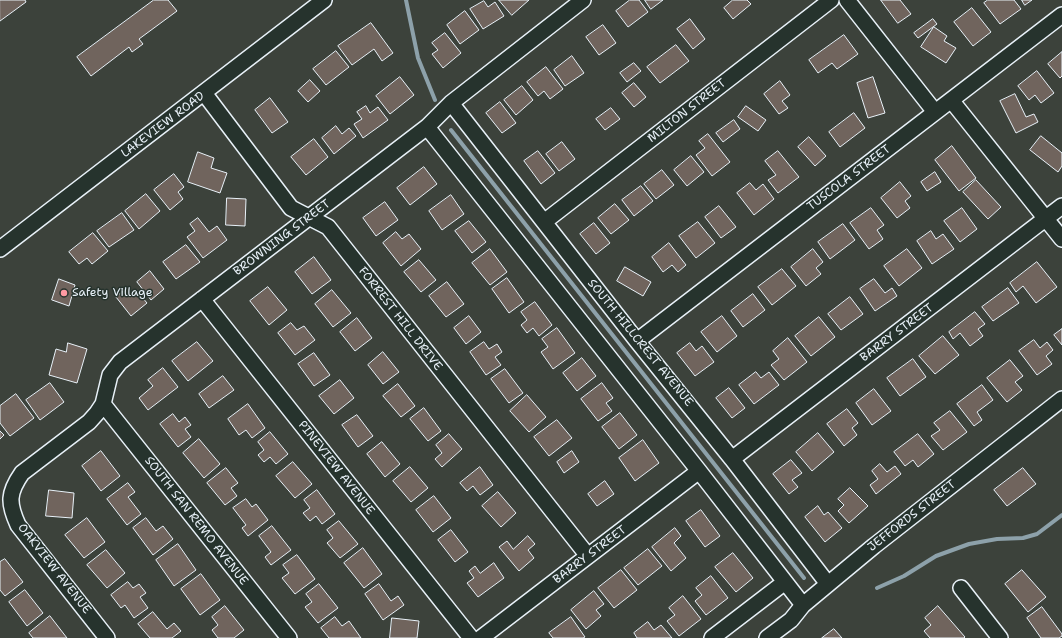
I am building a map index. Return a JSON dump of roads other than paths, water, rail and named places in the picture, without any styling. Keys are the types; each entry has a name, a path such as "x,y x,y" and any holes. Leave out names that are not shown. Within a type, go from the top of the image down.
{"street":[{"name":"LAKEVIEW ROAD","path":"0,249 324,0"},
{"name":"BROWNING STREET","path":"10,496 14,484 22,473 89,422 97,413 103,404 110,375 120,362 427,127 451,103 583,0"},
{"name":"MILTON STREET","path":"544,222 831,0"},
{"path":"847,0 935,112"},
{"name":"TUSCOLA STREET","path":"637,341 1062,15"},
{"name":"FORREST HILL DRIVE","path":"204,93 291,208 328,227 588,556"},
{"path":"951,100 1062,239"},
{"name":"SOUTH HILLCREST AVENUE","path":"451,103 637,341 732,459 828,584"},
{"path":"427,127 699,471 802,605"},
{"name":"BARRY STREET","path":"732,459 1062,206"},
{"name":"PINEVIEW AVENUE","path":"202,299 471,638"},
{"name":"JEFFORDS STREET","path":"767,638 791,620 802,605 874,546 1062,399"},
{"name":"SOUTH SAN REMO AVENUE","path":"103,404 289,638"},
{"name":"BARRY STREET","path":"481,638 699,471"},
{"name":"OAKVIEW AVENUE","path":"10,496 11,511 18,525 107,638"},
{"path":"712,638 785,582"},
{"path":"961,588 1000,638"}],"waterway":[{"path":"406,0 418,58 435,100"},
{"path":"451,130 804,578"},
{"path":"877,588 904,576 936,556 969,544 997,539 1023,538 1037,534 1062,515"}],"place":[{"name":"Safety Village","path":"64,293"}]}
